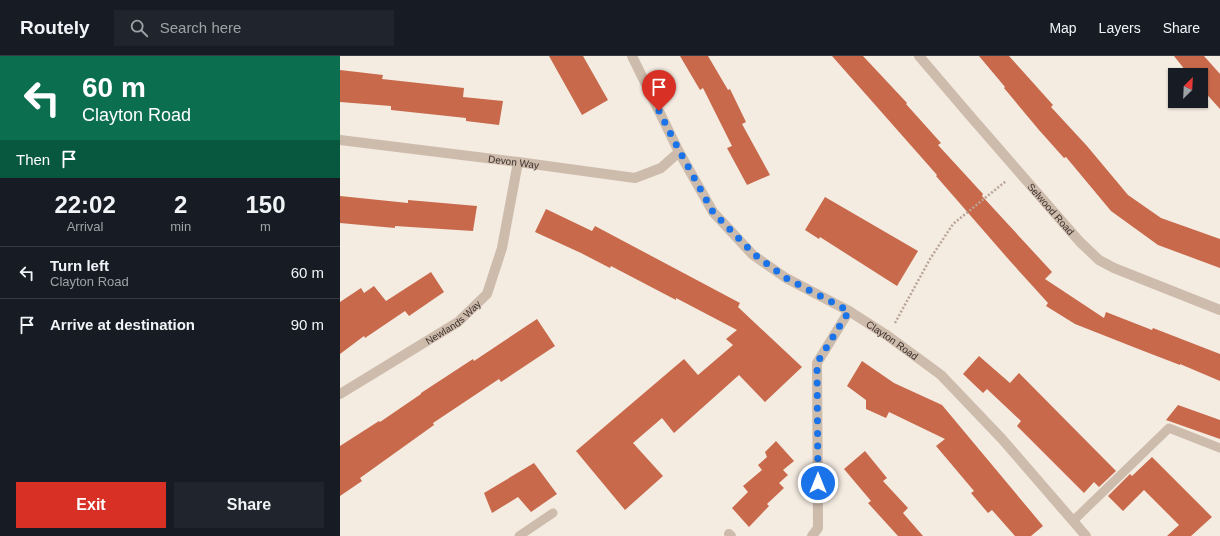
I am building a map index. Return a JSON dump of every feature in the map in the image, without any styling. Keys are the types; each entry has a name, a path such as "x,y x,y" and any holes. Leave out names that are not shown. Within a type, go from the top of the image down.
{"street":[{"name":"Clayton Road","path":"632,56 680,152 713,212 754,254 786,278 849,311 888,336 941,376 1002,439 1086,536"},
{"name":"Selwood Road","path":"920,56 1080,242 1099,260 1114,268 1220,310"},
{"name":"Devon Way","path":"340,140 635,178 661,168 680,152"},
{"name":"Newlands Way","path":"340,394 458,322 487,294 502,248 518,162"},
{"path":"812,536 818,528 817,363 849,311"}],"lane":[{"path":"1073,521 1168,428 1220,448"},
{"path":"519,536 553,513"}],"path":[{"path":"888,336 930,259 953,224 1019,171"}],"building":[{"path":"549,56 583,56 608,100 582,115"},
{"path":"680,56 708,56 728,90 730,89 746,122 742,124 770,175 747,185 727,148 732,146 703,88 700,90"},
{"path":"832,56 863,56 907,103 906,104 941,143 938,145 983,194 982,196 1052,272 1045,279 1104,318 1106,312 1152,330 1153,328 1220,354 1220,381 1075,324 1046,306 1048,303"},
{"path":"979,56 1009,56 1053,105 1051,107 1087,146 1128,195 1161,218 1220,239 1220,268 1158,245 1111,211 1066,157 1064,158 1039,130"},
{"path":"1174,56 1204,56 1220,74 1220,109 1208,96 1208,68 1183,68"},
{"path":"340,70 383,75 382,79 464,88 463,97 503,101 499,125 466,121 466,118 391,110 391,106 340,102"},
{"path":"340,196 408,203 408,200 477,206 473,231 395,226 395,228 340,223"},
{"path":"825,197 918,251 897,286 820,237 819,239 805,230"},
{"path":"546,209 592,231 595,226 740,303 738,307 802,367 765,402 739,375 674,433 662,418 633,443 663,476 625,510 576,451 684,359 698,375 733,345 726,339 737,330 611,266 610,268 535,232"},
{"path":"431,272 444,292 409,316 405,311 365,338 364,336 340,354 340,302 361,288 364,293 374,286 386,301"},
{"path":"537,319 555,346 501,382 499,379 433,423 434,425 360,478 362,481 340,496 340,446 379,421 380,422 421,393 473,359 474,361"},
{"path":"979,356 1010,383 1019,373 1116,471 1099,487 1094,482 1084,493 1017,426 1021,421 987,389 983,393 963,374"},
{"path":"862,361 894,383 942,405 1043,526 1031,536 1015,536 992,510 988,513 971,493 974,491 936,446 945,439 889,412 886,418 866,409 866,400 847,386"},
{"path":"1178,405 1220,420 1220,439 1166,420"},
{"path":"776,441 794,461 783,470 788,475 779,483 784,488 767,504 769,506 749,527 732,508 748,492 743,486 762,470 758,465 767,457 765,452"},
{"path":"865,451 887,478 883,481 908,508 903,513 923,536 898,536 868,503 871,501 844,469"},
{"path":"1152,457 1212,517 1191,536 1167,536 1179,525 1144,490 1123,511 1108,496 1130,474 1132,476"},
{"path":"534,463 557,494 531,512 518,497 492,513 484,493"}],"route":[{"path":"659,111 713,212 754,254 786,278 849,311 817,363 818,483"}]}
